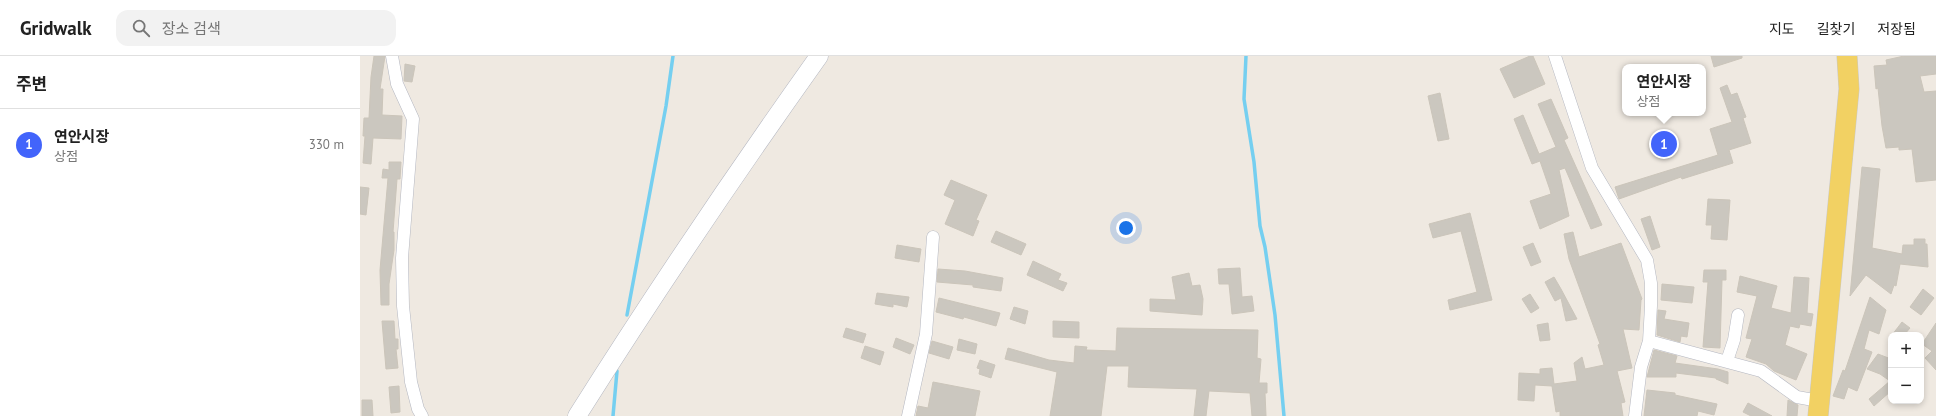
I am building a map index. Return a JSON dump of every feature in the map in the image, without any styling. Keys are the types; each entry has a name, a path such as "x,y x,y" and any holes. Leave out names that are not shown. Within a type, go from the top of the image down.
{"main road":[{"path":"577,416 764,133 818,56"},
{"path":"1819,408 1849,89 1847,56"}],"street":[{"path":"392,56 397,84 413,119 402,258 403,306 411,382 418,409 422,416"},
{"path":"1555,56 1592,168 1647,260 1651,283 1649,341 1641,367 1635,416"},
{"path":"908,416 926,334 932,237"},
{"path":"1727,361 1734,340 1738,315"},
{"path":"1649,341 1761,371 1797,397 1819,408"}],"building":[{"path":"374,56 385,56 380,89 383,89 382,115 402,116 401,139 373,138 371,164 363,163 365,136 363,136 364,118 369,118 371,77"},
{"path":"1533,56 1545,84 1514,98 1500,69"},
{"path":"1711,56 1742,56 1742,58 1714,67"},
{"path":"1904,56 1936,56 1936,74 1920,76 1924,92 1936,91 1936,180 1916,182 1912,149 1899,150 1899,147 1886,148 1878,88 1876,89 1874,66 1887,65 1886,60"},
{"path":"405,64 415,66 412,82 404,81"},
{"path":"1727,85 1731,95 1737,93 1746,117 1743,118 1751,143 1729,150 1733,163 1682,179 1681,177 1619,199 1615,187 1718,155 1710,129 1732,122 1720,88"},
{"path":"1440,93 1449,139 1438,141 1428,96"},
{"path":"1551,99 1568,138 1564,140 1602,225 1591,229 1565,168 1559,170 1569,216 1540,229 1530,201 1551,194 1540,161 1532,164 1514,119 1523,115 1539,154 1556,147 1538,104"},
{"path":"389,162 401,162 400,179 397,179 393,232 394,250 389,284 389,305 381,305 380,270 388,178 382,178 383,169 389,170"},
{"path":"1862,167 1880,169 1872,248 1902,254 1903,245 1914,245 1914,239 1925,239 1925,244 1927,244 1928,267 1900,264 1896,286 1894,285 1891,294 1866,275 1850,296"},
{"path":"951,180 987,195 976,220 979,221 973,236 945,224 955,200 944,195"},
{"path":"360,187 369,188 366,215 360,214"},
{"path":"1708,199 1730,200 1727,240 1711,239 1712,225 1706,225"},
{"path":"1470,213 1492,300 1450,310 1448,300 1477,292 1461,231 1433,238 1429,224"},
{"path":"1650,216 1660,247 1652,250 1641,219"},
{"path":"996,231 1026,244 1021,255 991,242"},
{"path":"1573,232 1579,257 1621,243 1642,299 1639,330 1623,329 1632,368 1617,371 1625,402 1621,403 1623,416 1560,416 1560,411 1556,412 1552,386 1535,385 1534,401 1518,400 1519,373 1540,374 1540,369 1552,368 1554,384 1577,381 1574,363 1582,357 1585,369 1604,365 1598,345 1600,344 1569,259 1564,234"},
{"path":"1533,243 1541,262 1531,266 1523,247"},
{"path":"897,245 921,249 919,262 895,258"},
{"path":"1033,261 1061,274 1058,280 1067,283 1063,291 1027,275"},
{"path":"1240,268 1242,297 1252,296 1254,311 1232,314 1229,284 1219,284 1218,269"},
{"path":"938,269 965,271 1003,278 1001,291 973,287 973,285 937,282"},
{"path":"1704,270 1726,270 1726,280 1722,280 1720,348 1703,347 1708,282 1703,282"},
{"path":"1189,273 1192,286 1200,285 1203,299 1202,315 1150,311 1150,299 1176,300 1172,277"},
{"path":"1740,276 1777,286 1771,308 1791,313 1794,277 1809,278 1807,313 1813,314 1811,326 1800,324 1799,328 1790,326 1785,345 1807,354 1796,380 1774,371 1766,364 1746,357 1752,339 1746,338 1757,296 1737,292"},
{"path":"1554,277 1577,319 1566,321 1561,298 1555,301 1545,282"},
{"path":"1662,284 1694,287 1692,303 1661,300"},
{"path":"1923,289 1934,298 1921,315 1910,307"},
{"path":"877,293 909,297 907,307 893,304 893,307 875,304"},
{"path":"1530,294 1539,308 1531,313 1522,299"},
{"path":"1870,297 1886,310 1879,334 1869,330 1864,349 1872,352 1857,391 1848,387 1844,399 1833,396 1843,370 1845,371"},
{"path":"939,298 1000,313 996,326 964,317 963,319 936,312"},
{"path":"1014,307 1028,311 1025,324 1010,319"},
{"path":"1658,310 1666,311 1664,319 1689,323 1687,337 1681,336 1680,342 1657,335"},
{"path":"382,321 394,321 395,339 398,339 398,349 396,349 398,368 386,369"},
{"path":"1053,321 1079,322 1079,338 1053,337"},
{"path":"1902,322 1910,328 1907,332 1894,332"},
{"path":"1548,323 1550,340 1540,341 1537,325"},
{"path":"1936,323 1936,370 1925,358 1932,351 1924,345 1924,341"},
{"path":"846,328 866,334 863,343 843,337"},
{"path":"1117,328 1258,330 1257,358 1261,359 1259,383 1267,383 1267,393 1265,393 1266,416 1252,416 1250,393 1209,391 1206,416 1194,416 1197,389 1128,387 1129,366 1107,366 1101,416 1050,416 1057,372 1005,359 1008,348 1049,360 1074,363 1075,346 1087,347 1086,350 1116,351"},
{"path":"896,338 914,345 910,354 893,347"},
{"path":"959,339 977,344 975,354 957,350"},
{"path":"932,341 953,347 949,359 929,353"},
{"path":"865,346 884,352 880,365 861,358"},
{"path":"1654,350 1677,356 1675,363 1718,369 1728,372 1728,384 1716,378 1676,373 1676,377 1647,377"},
{"path":"1878,354 1888,358 1888,380 1880,374 1867,369"},
{"path":"980,360 995,365 991,378 979,374 980,369 977,368"},
{"path":"933,382 980,391 975,416 916,416 918,406 928,408"},
{"path":"1888,383 1888,394 1874,406 1869,399"},
{"path":"399,386 400,412 391,413 389,387"},
{"path":"1647,390 1675,393 1675,395 1717,404 1714,415 1698,411 1697,416 1644,416"},
{"path":"362,400 372,400 373,416 362,416"},
{"path":"1788,400 1798,405 1797,416 1787,416"},
{"path":"1748,403 1772,416 1751,416 1743,412"}],"waterway":[{"path":"627,315 666,106 673,56"},
{"path":"1246,56 1244,99 1254,162 1260,226 1265,247 1275,315 1284,416"},
{"path":"613,416 617,371"}],"place":[{"name":"연안시장","path":"1664,144"}]}
